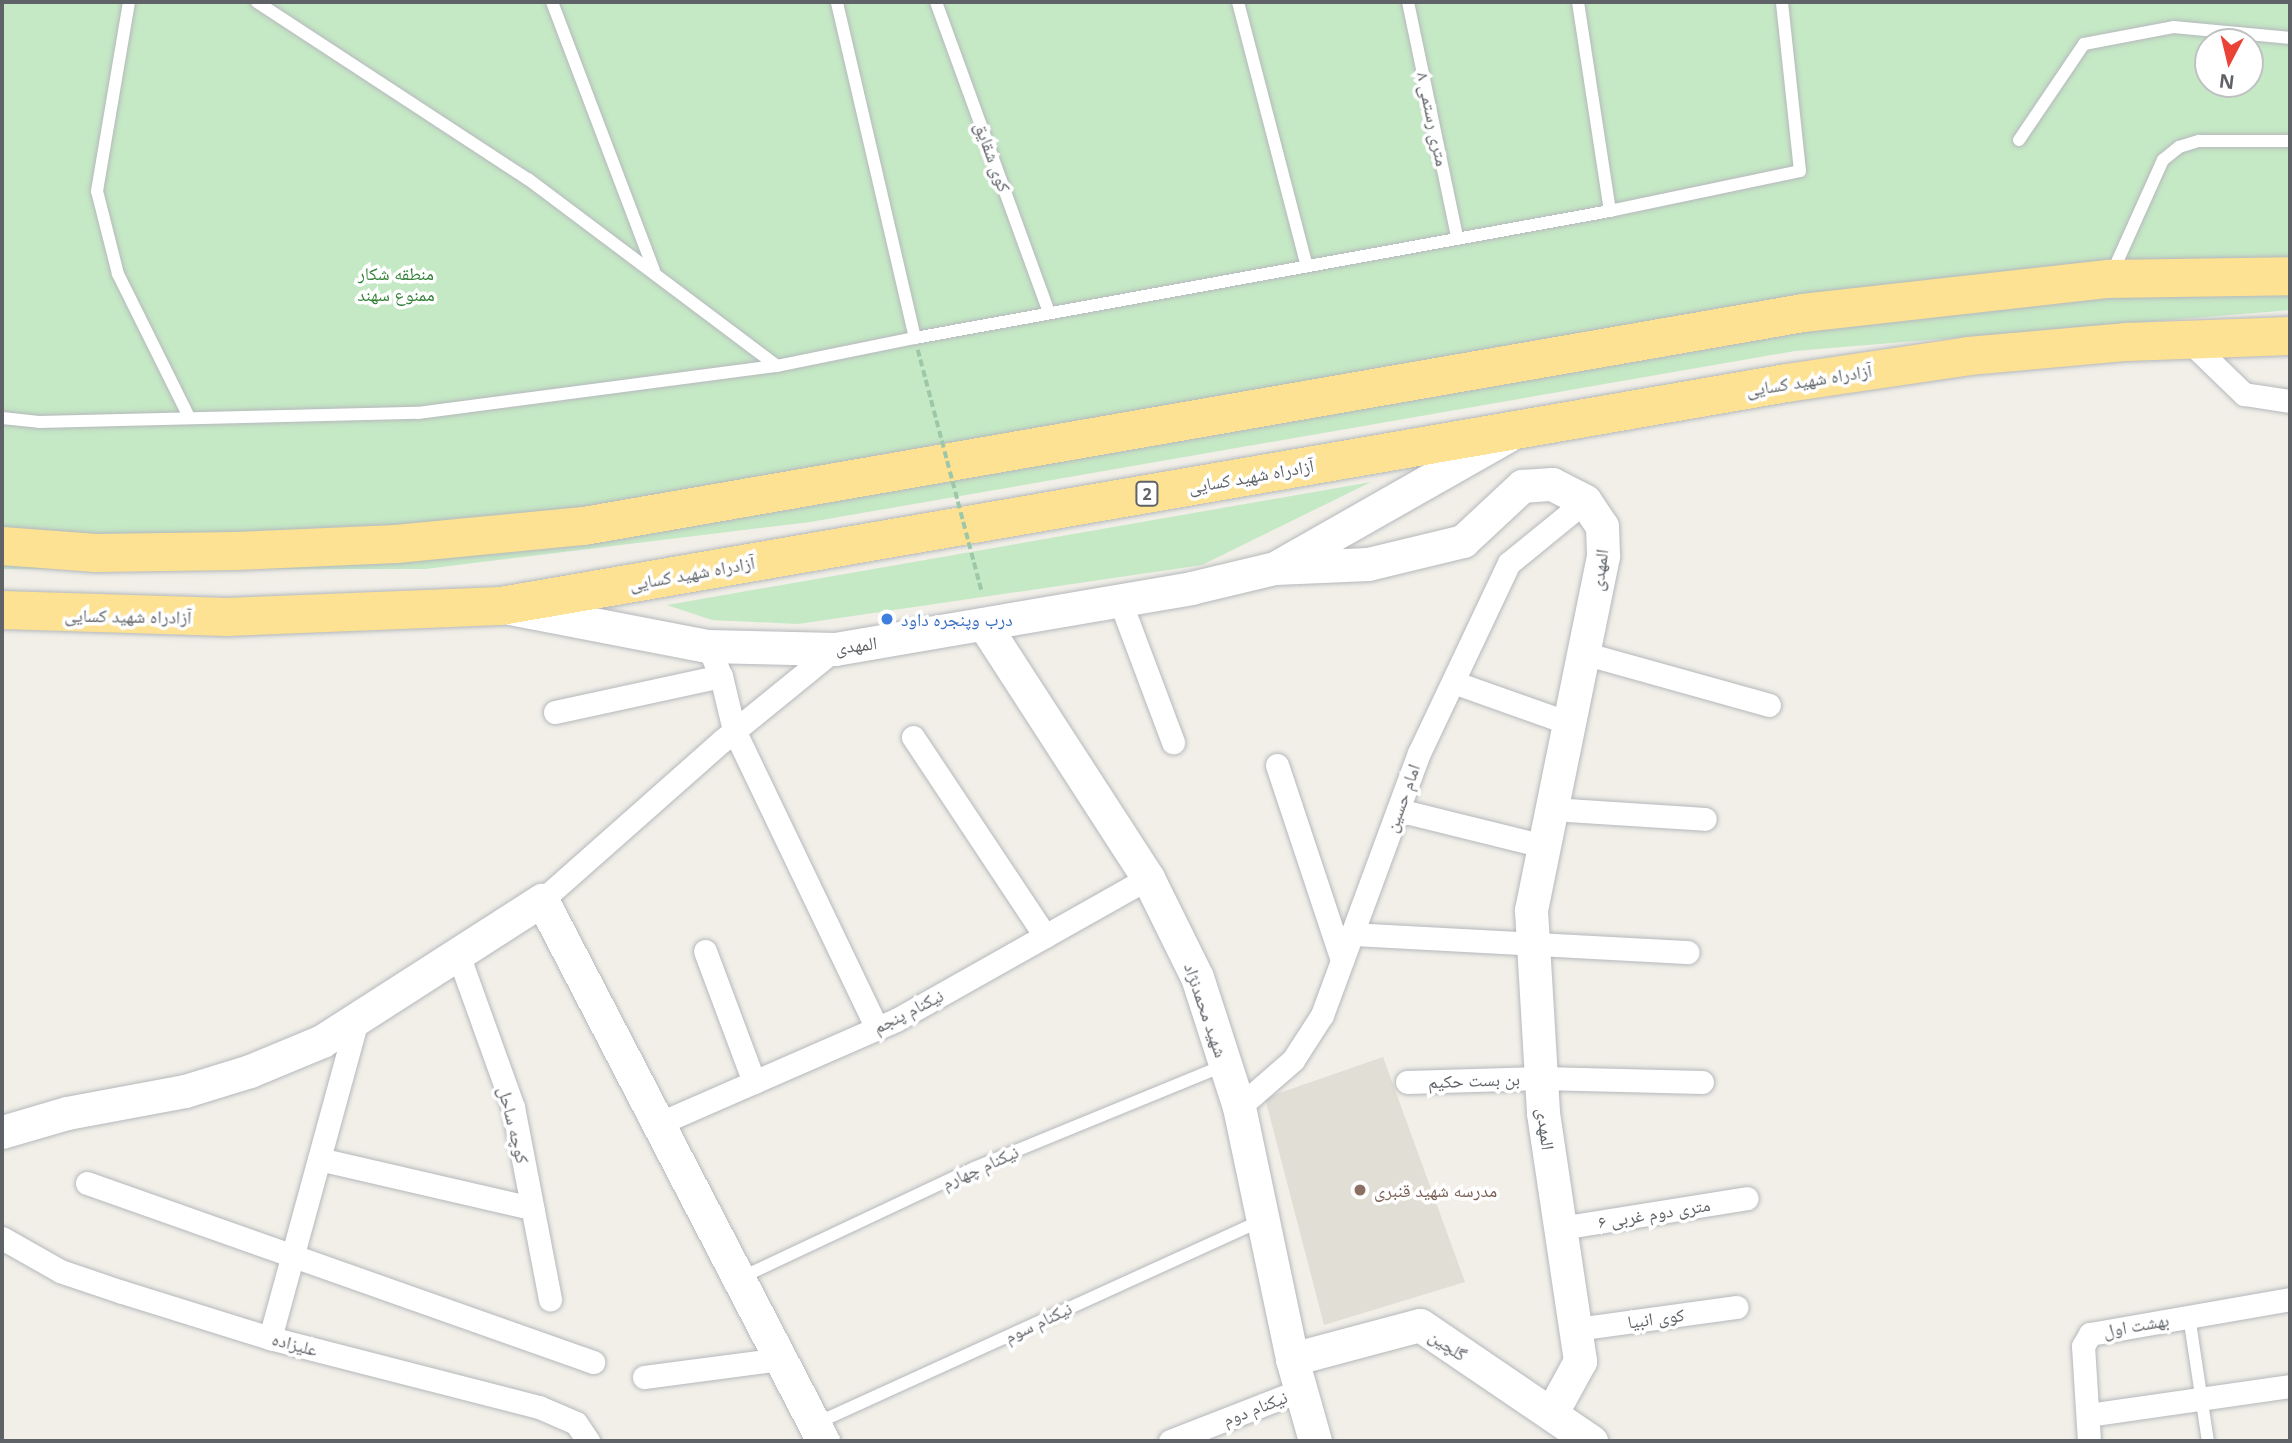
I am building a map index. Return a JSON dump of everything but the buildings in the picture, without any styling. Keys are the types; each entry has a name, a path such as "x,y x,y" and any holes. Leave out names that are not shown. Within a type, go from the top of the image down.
{"highway":[{"path":"2,546 96,553 236,551 396,544 584,526 1803,313 2108,279 2290,276"},
{"name":"آزادراه شهید کسایی","path":"2,610 227,617 501,606 1516,430 1969,356 2188,340 2290,336"}],"street":[{"path":"2188,340 2244,394 2290,401"},
{"path":"1275,568 1516,430"},
{"name":"المهدی","path":"501,606 708,646 835,649 985,626 1275,568 1368,564 1463,541 1522,486 1552,484 1585,501 1602,526 1603,556 1531,910 1541,1078 1580,1361 1550,1414"},
{"name":"امام حسین","path":"1238,1107 1293,1060 1322,1015 1398,810 1452,682 1509,563 1585,501"},
{"path":"1120,601 1173,742"},
{"name":"شهید محمدنژاد","path":"985,626 1148,878 1197,977 1238,1107 1296,1375 1315,1441"},
{"path":"708,646 721,676 734,730 877,1028"},
{"path":"2,1132 250,1072 357,1021 459,957 542,900 734,730 835,649"},
{"path":"1583,653 1769,705"},
{"path":"555,712 721,676"},
{"path":"1452,682 1569,723"},
{"path":"913,737 1045,936"},
{"path":"1277,765 1342,960"},
{"path":"1552,809 1705,819"},
{"path":"1398,810 1544,846"},
{"name":"نیکنام پنجم","path":"658,1124 877,1028 1148,878"},
{"path":"542,900 818,1433"},
{"path":"1352,934 1533,941 1688,952"},
{"path":"705,951 754,1082"},
{"name":"کوچه ساحل","path":"459,957 513,1107 550,1299"},
{"path":"270,1338 357,1021"},
{"name":"بن بست حکیم","path":"1407,1082 1541,1078 1702,1082"},
{"path":"319,1159 532,1208"},
{"path":"88,1183 593,1362"},
{"name":"۶ متری دوم غربی","path":"1560,1228 1748,1198"},
{"name":"علیزاده","path":"2,1238 60,1271 270,1338 539,1407 576,1423 588,1441"},
{"name":"بهشت اول","path":"2089,1441 2083,1346 2090,1334 2290,1299"},
{"name":"کوی انبیا","path":"1576,1329 1737,1307"},
{"name":"گلچین","path":"1296,1375 1420,1325 1591,1441"},
{"path":"644,1377 779,1359"},
{"name":"نیکنام دوم","path":"1170,1441 1296,1375"},
{"path":"2088,1415 2290,1385"}],"lane":[{"path":"129,2 97,191 118,274 189,417"},
{"path":"257,2 528,180 654,270 777,366"},
{"path":"552,2 654,270"},
{"path":"837,2 917,344"},
{"name":"کوی شقایق","path":"936,2 1049,313"},
{"path":"1238,2 1307,266"},
{"name":"۸ متری رستمی","path":"1408,2 1457,237"},
{"path":"1578,2 1610,211"},
{"path":"2,418 39,422 418,413 777,366 917,344 1049,313 1610,211 1800,171 1782,2"},
{"path":"2020,140 2084,44 2174,27 2290,38"},
{"path":"2108,279 2163,160 2179,147 2199,141 2290,141"},
{"name":"نیکنام چهارم","path":"738,1279 974,1168 1225,1065"},
{"name":"نیکنام سوم","path":"818,1433 1262,1220"},
{"path":"2189,1316 2208,1441"}],"path":[{"path":"917,344 982,593"}],"shaded area":[{"name":"مدرسه شهید قنبری","path":"1383,1057 1465,1282 1324,1325 1265,1098"}],"green space":[{"name":"منطقه شکار ممنوع سهند","path":"2,2 2290,2 2290,310 1795,351 810,522 425,569 2,569"},
{"path":"1371,482 1202,565 798,624 712,620 667,605"}],"place":[{"name":"درب وپنجره داود","path":"887,619"},
{"name":"مدرسه شهید قنبری","path":"1360,1190"}]}
